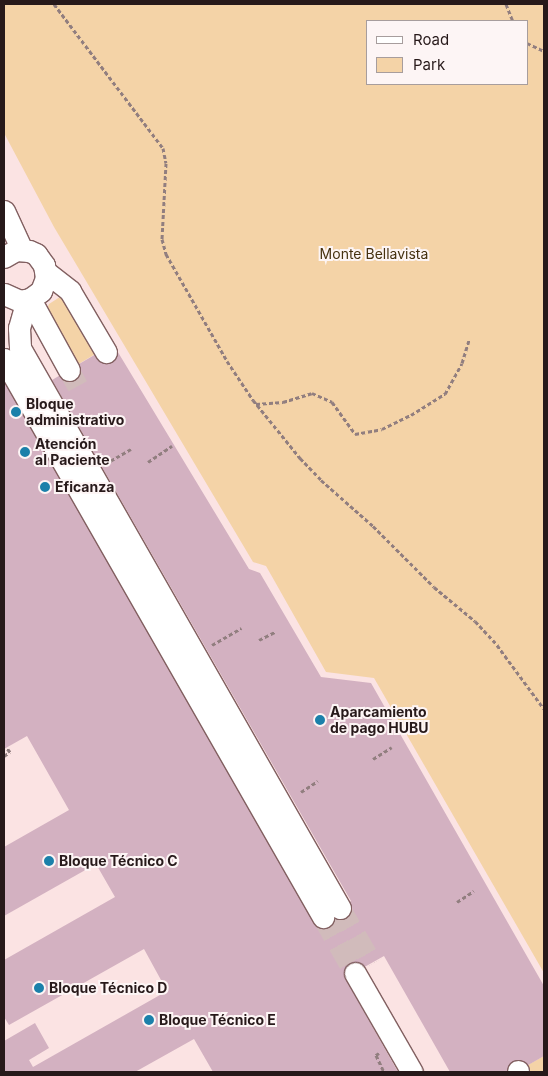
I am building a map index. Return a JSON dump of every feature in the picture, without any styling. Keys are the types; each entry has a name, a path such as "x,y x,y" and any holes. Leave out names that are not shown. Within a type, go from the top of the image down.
{"lane":[{"path":"4,211 13,253 36,254 41,259 46,272 46,278 41,291 29,299 12,299 4,294"},
{"path":"46,272 70,291 106,352"},
{"path":"29,299 69,370"},
{"path":"4,359 332,912 20,348 19,328 29,299"},
{"path":"355,973 412,1072"}],"path":[{"path":"54,4 163,148 166,163 162,239 166,254 227,361 256,404 321,480 373,526 434,587 475,621 497,645 544,709"},
{"path":"506,4 512,20"},
{"path":"528,43 544,51"},
{"path":"256,404 283,402 312,393 332,402 355,434 382,429 411,415 445,394 462,363 469,340"},
{"path":"148,462 172,446"},
{"path":"104,465 131,449"},
{"path":"208,647 241,628"},
{"path":"260,640 275,632"},
{"path":"373,759 392,747"},
{"path":"4,756 10,752 7,748"},
{"path":"301,792 318,781"},
{"path":"457,902 474,892"},
{"path":"380,1052 376,1055 384,1072"}],"green space":[{"name":"Monte Bellavista","path":"4,4 544,4 544,973 374,678 326,672 266,566 253,562 54,227 4,133"},
{"path":"63,295 97,353 77,365 47,309 49,304"},
{"path":"544,1056 544,1072 530,1072 526,1066"}],"building":[{"path":"113,344 249,569 260,573 321,677 371,683 544,986 544,1056 516,1072 450,1072 384,956 345,978 398,1072 213,1072 194,1039 135,1072 4,1072 4,1041 35,1023 49,1048 29,1060 33,1067 167,991 144,949 9,1025 4,1017 4,960 115,897 96,864 4,916 4,847 69,810 27,736 4,749 4,368 315,922 351,901 52,380"}],"tunnel":[{"path":"69,370 78,386"},
{"path":"340,908 372,963"},
{"path":"323,917 355,973"}],"place":[{"name":"Bloque administrativo","path":"16,412"},
{"name":"Atención al Paciente","path":"25,452"},
{"name":"Eficanza","path":"45,487"},
{"name":"Aparcamiento de pago HUBU","path":"320,720"},
{"name":"Bloque Técnico C","path":"49,861"},
{"name":"Bloque Técnico D","path":"39,988"},
{"name":"Bloque Técnico E","path":"149,1020"}]}
